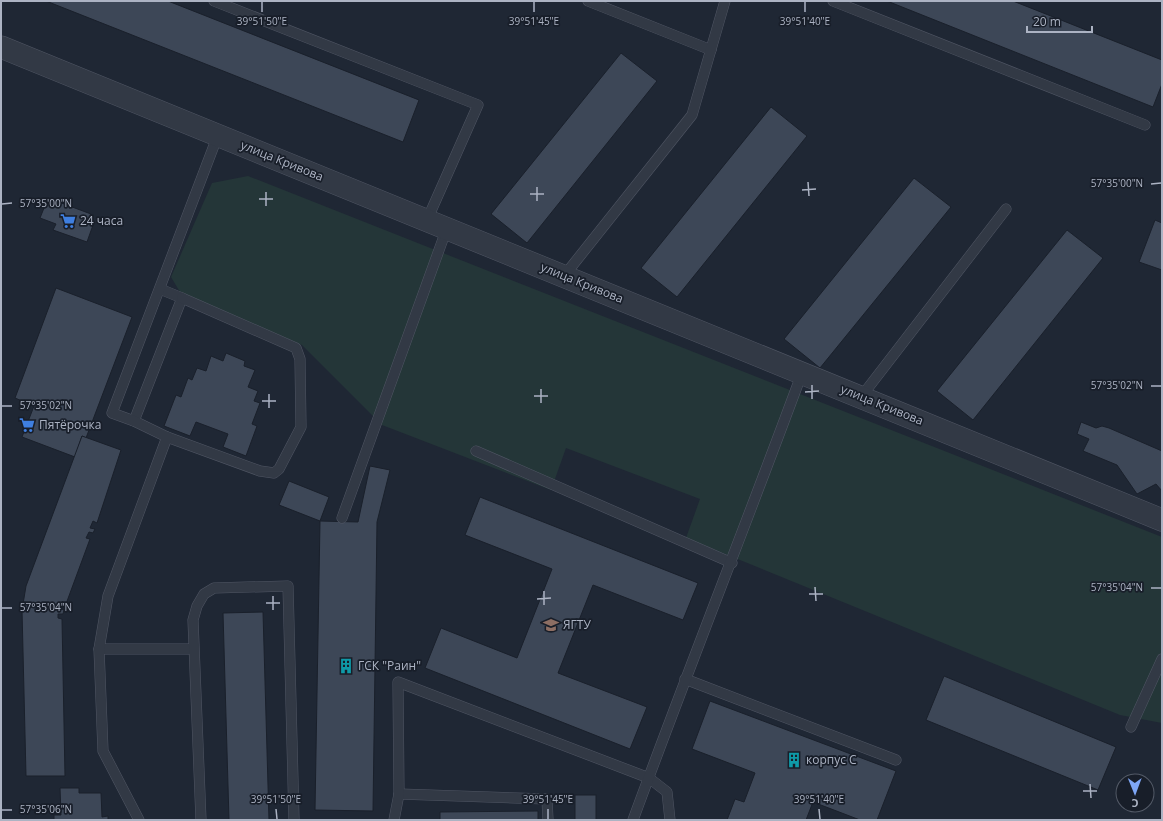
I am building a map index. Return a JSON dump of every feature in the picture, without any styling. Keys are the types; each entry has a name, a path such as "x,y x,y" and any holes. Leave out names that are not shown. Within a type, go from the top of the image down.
{"street":[{"name":"улица Кривова","path":"1,47 802,372 1162,520"}],"lane":[{"path":"214,1 478,105 427,220"},
{"path":"588,1 711,50"},
{"path":"564,276 692,115 725,1"},
{"path":"833,1 1145,125"},
{"path":"160,289 296,348 300,359 301,427 279,469 274,473 260,471 167,438 134,421 112,413 218,135"},
{"path":"861,397 1006,209"},
{"path":"342,518 447,228"},
{"path":"134,421 182,298"},
{"path":"633,820 685,679 732,563 802,372"},
{"path":"139,820 103,751 99,649 108,596 167,438"},
{"path":"476,451 732,563"},
{"path":"201,820 193,649 193,620 197,606 204,594 214,588 288,586 294,820"},
{"path":"99,649 193,649"},
{"path":"1131,727 1162,659"},
{"path":"685,679 896,760"},
{"path":"394,820 399,794 398,682 649,778 667,792 670,820"},
{"path":"399,794 548,799 548,820"}],"shaded area":[{"path":"248,176 1162,537 1162,723 1120,715 686,538 700,499 566,448 551,490 382,425 302,345 180,292 171,277 212,183"}],"building":[{"path":"46,1 168,1 419,100 403,142"},
{"path":"887,1 1013,1 1162,60 1162,84 1153,107"},
{"path":"621,53 657,81 527,243 491,214"},
{"path":"771,107 807,136 677,297 641,268"},
{"path":"914,178 951,207 820,368 784,339"},
{"name":"24 часа","path":"48,198 91,214 88,223 93,225 87,242 53,230 56,224 40,218"},
{"path":"1155,220 1162,223 1162,270 1139,262"},
{"path":"1067,230 1103,258 973,420 937,391"},
{"path":"56,288 132,317 86,438 82,436 75,457 22,437 34,406 15,398"},
{"path":"226,353 245,361 244,366 255,370 248,387 258,391 254,401 260,403 252,424 257,426 246,456 223,447 228,434 196,422 190,436 164,426 176,395 181,397 188,378 192,380 197,368 206,371 211,356 223,361"},
{"path":"1081,422 1096,428 1102,426 1109,428 1162,451 1162,491 1156,484 1137,494 1117,465 1083,451 1089,439 1077,434"},
{"path":"82,436 121,450 97,523 93,521 90,528 95,529 93,533 89,532 86,538 90,539 66,604 62,602 60,608 64,610 63,614 58,614 58,618 62,619 65,776 26,776 22,610 26,586"},
{"name":"ГСК \"Раин\"","path":"370,466 390,470 377,522 373,811 315,810 320,521 358,522"},
{"path":"289,481 329,497 320,521 279,505"},
{"path":"480,497 698,583 683,620 593,585 558,673 647,707 630,749 425,668 441,628 517,658 552,569 465,535"},
{"path":"263,612 269,820 229,820 223,613"},
{"path":"944,676 1116,747 1098,790 926,720"},
{"name":"корпус С","path":"710,701 896,771 877,820 860,820 813,802 806,820 727,820 735,799 744,802 755,773 692,749"},
{"path":"60,788 79,788 79,793 101,793 102,817 108,816 108,820 54,820 54,815 61,815"},
{"path":"575,795 596,795 596,820 575,820"},
{"path":"538,811 538,820 440,820 440,812"}],"place":[{"name":"24 часа","path":"68,221"},
{"name":"Пятёрочка","path":"27,425"},
{"name":"ЯГТУ","path":"551,625"},
{"name":"ГСК \"Раин\"","path":"346,666"},
{"name":"корпус С","path":"794,760"}]}
